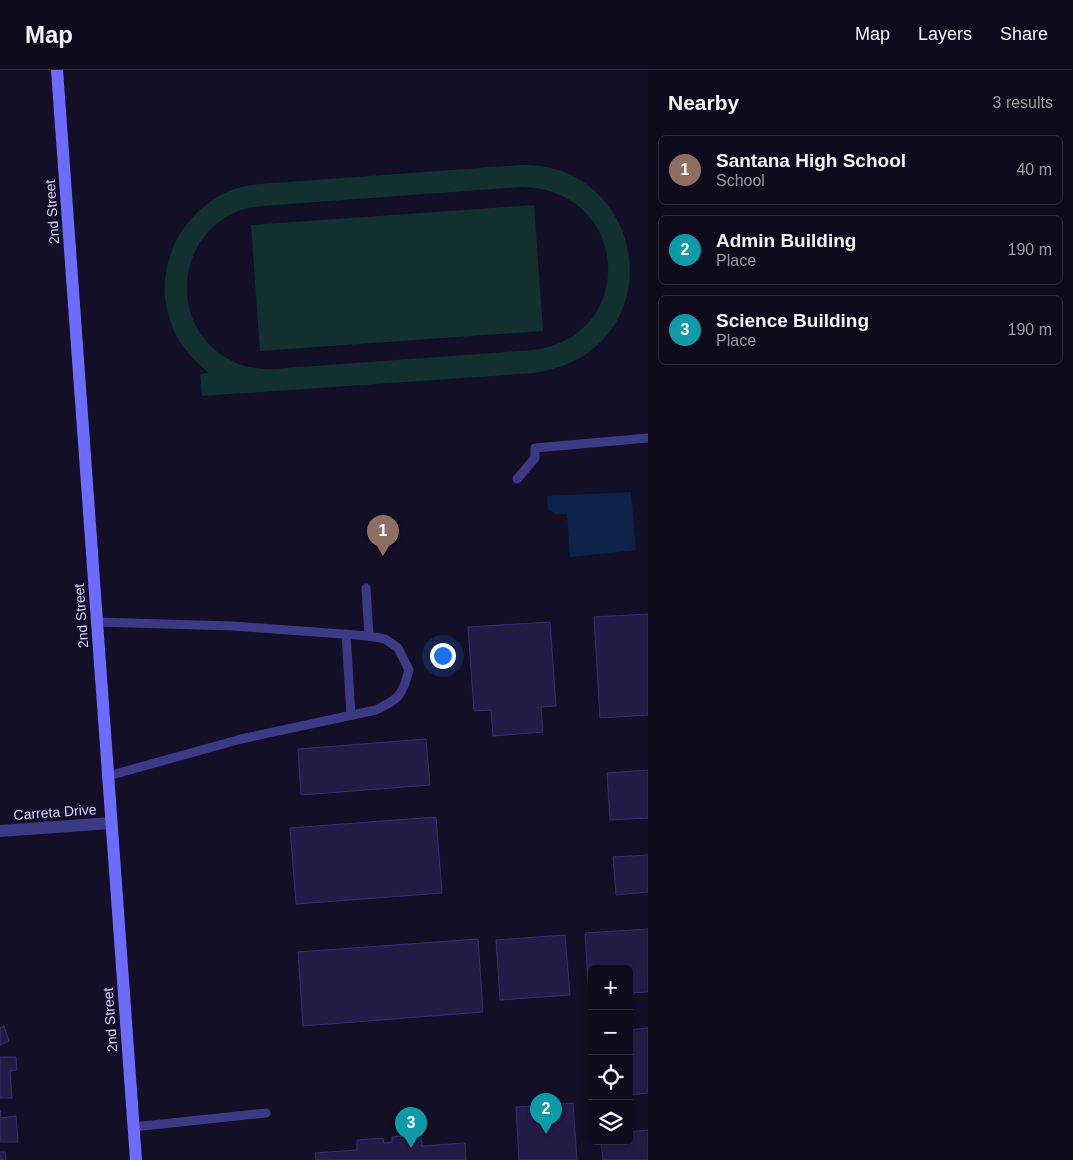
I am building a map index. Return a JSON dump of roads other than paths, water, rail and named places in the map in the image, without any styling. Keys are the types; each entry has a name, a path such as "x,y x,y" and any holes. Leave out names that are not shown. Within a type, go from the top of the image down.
{"street":[{"name":"2nd Street","path":"57,70 136,1160"},
{"name":"Carreta Drive","path":"0,831 111,823"}],"lane":[{"path":"517,479 535,458 535,448 648,438"},
{"path":"366,588 369,636"},
{"path":"97,622 233,626 369,636 385,639 398,648 409,670 404,690 394,701 376,710 241,739 108,776"},
{"path":"346,634 351,715"},
{"path":"133,1127 266,1113"}],"water":[{"path":"631,492 636,550 570,557 567,514 556,514 548,509 547,496"}],"place":[{"name":"Santana High School","path":"383,556"},
{"name":"Admin Building","path":"546,1134"},
{"name":"Science Building","path":"411,1148"}]}
